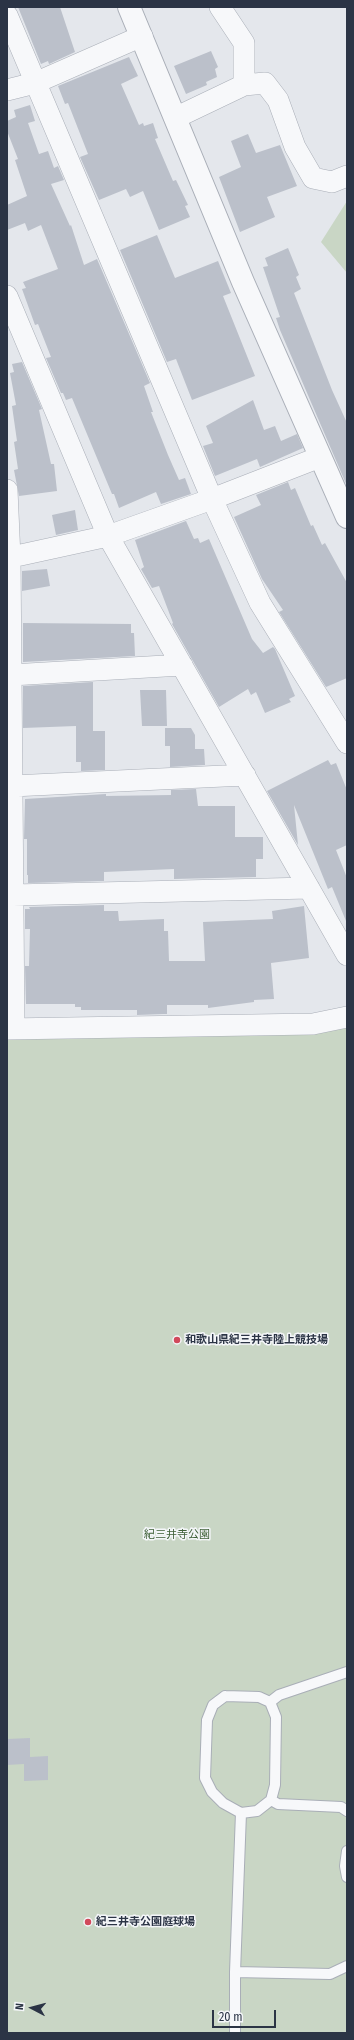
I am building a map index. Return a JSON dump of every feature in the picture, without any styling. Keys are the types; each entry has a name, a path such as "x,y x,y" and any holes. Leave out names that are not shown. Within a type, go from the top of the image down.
{"street":[{"path":"129,7 231,256 347,517"},
{"path":"220,7 244,43 244,85"},
{"path":"7,15 212,499 260,603 347,743"},
{"path":"7,90 35,83 142,36"},
{"path":"175,118 244,85 265,83 278,100 295,147 312,178 332,182 347,176"},
{"path":"7,296 108,536 347,955"},
{"path":"8,558 108,536 212,499 320,457"},
{"path":"7,490 12,786 10,1029 313,1024 347,1017"},
{"path":"11,675 182,666"},
{"path":"12,786 245,775"},
{"path":"12,895 308,888"}],"lane":[{"path":"270,1702 279,1695 347,1672"},
{"path":"225,1696 259,1697 270,1702 276,1717 274,1785 271,1800 257,1811 241,1813 223,1803 212,1792 205,1778 207,1720 213,1705 225,1696"},
{"path":"271,1800 278,1804 341,1807 347,1811"},
{"path":"234,2033 241,1813"},
{"path":"347,1851 345,1866 347,1877"},
{"path":"235,1972 330,1974 347,1966"}],"green space":[{"path":"347,201 347,273 321,242"},
{"name":"紀三井寺公園","path":"347,1025 347,2033 7,2033 7,1036 284,1035"}],"building":[{"path":"18,7 60,7 75,52 49,64 48,61 41,64"},
{"path":"211,51 218,67 215,69 217,77 206,82 207,85 186,94 174,66"},
{"path":"129,57 138,76 121,84 139,125 143,123 144,126 153,123 158,138 155,139 173,181 176,180 188,205 185,206 190,217 159,230 143,191 130,197 126,189 99,200 80,157 88,154 68,103 65,104 58,86"},
{"path":"30,105 35,121 28,123 39,154 48,151 54,168 58,166 64,180 51,184 70,226 71,225 84,265 97,259 150,383 144,386 153,412 151,412 168,455 179,480 185,478 191,494 161,504 156,492 119,508 72,398 66,400 63,393 61,393 46,358 51,357 38,324 35,325 22,289 26,288 23,282 58,269 41,225 28,231 25,223 7,230 7,205 27,196 15,160 18,159 7,131 7,121 16,117 14,110"},
{"path":"248,134 256,153 280,145 297,186 267,197 275,217 240,232 219,177 241,167 231,141"},
{"path":"157,235 175,278 218,261 231,293 223,296 255,376 192,400 176,359 167,362 120,250"},
{"path":"288,248 299,275 296,277 301,289 294,293 332,390 347,423 347,486 280,330 276,318 280,317 263,267 268,266 265,258"},
{"path":"22,362 42,409 39,410 51,464 54,464 57,491 19,496 14,470 18,469 14,442 17,441 12,406 16,405 10,373 14,372 12,364"},
{"path":"253,400 264,430 275,426 281,441 297,434 303,448 260,467 257,459 215,476 203,446 213,443 206,426"},
{"path":"288,482 291,490 295,488 311,526 313,525 322,545 325,543 347,583 347,678 326,687 279,612 283,610 262,579 234,517 261,505 256,495"},
{"path":"75,510 78,530 56,535 52,515"},
{"path":"186,521 194,539 198,538 200,543 209,539 252,639 263,653 273,647 275,649 295,696 289,699 291,702 265,713 256,692 251,695 248,689 219,707 172,624 173,623 159,586 152,588 141,569 144,567 135,540"},
{"path":"47,569 50,586 22,591 22,571"},
{"path":"23,623 131,624 131,633 134,633 135,656 23,662"},
{"path":"93,682 93,731 105,731 105,770 81,771 81,762 76,762 76,726 23,728 23,686"},
{"path":"140,690 166,690 167,726 142,726"},
{"path":"165,728 191,728 195,735 195,749 204,749 205,765 170,767 170,746 165,746"},
{"path":"328,760 331,765 336,763 347,790 347,845 336,850 347,878 346,921 332,887 328,889 294,805 298,845 267,791"},
{"path":"196,789 198,806 235,806 235,837 263,837 263,859 256,859 256,877 174,879 174,869 104,872 104,881 28,883 27,839 24,839 25,799 106,794 106,796 171,795 171,790"},
{"path":"104,905 104,911 118,911 119,921 164,919 164,931 168,931 169,961 205,961 203,922 273,919 272,911 304,906 309,958 271,963 274,999 254,1000 254,1002 208,1008 208,1005 167,1005 167,1014 137,1015 137,1010 81,1010 81,1007 75,1007 75,1004 26,1004 25,966 29,966 30,929 25,929 25,909 30,909 29,907"},
{"path":"30,1738 30,1757 48,1756 48,1780 24,1781 24,1764 7,1765 7,1739"}],"place":[{"name":"和歌山県紀三井寺陸上競技場","path":"177,1340"},
{"name":"紀三井寺公園庭球場","path":"88,1922"}]}
